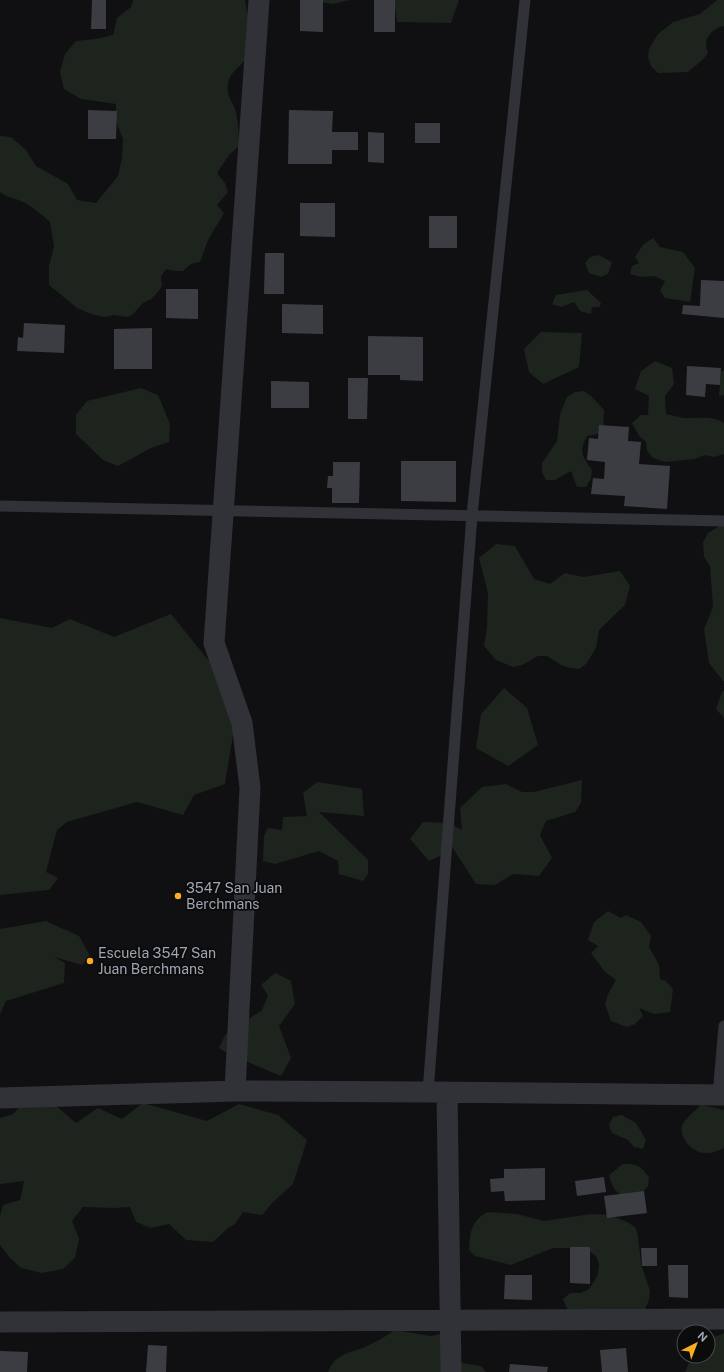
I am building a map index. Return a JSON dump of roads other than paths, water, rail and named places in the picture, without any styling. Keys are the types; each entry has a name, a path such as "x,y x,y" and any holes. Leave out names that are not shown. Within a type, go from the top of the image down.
{"street":[{"path":"235,1091 250,788 242,723 214,643 259,0"},
{"path":"0,1098 235,1091 721,1095"},
{"path":"437,1092 451,1320 452,1372"},
{"path":"0,1322 724,1319"}],"lane":[{"path":"437,1092 472,515 525,0"},
{"path":"0,506 724,521"},
{"path":"721,1095 724,1026"}],"place":[{"name":"3547 San Juan Berchmans","path":"178,896"},
{"name":"Escuela 3547 San Juan Berchmans","path":"90,961"}]}
